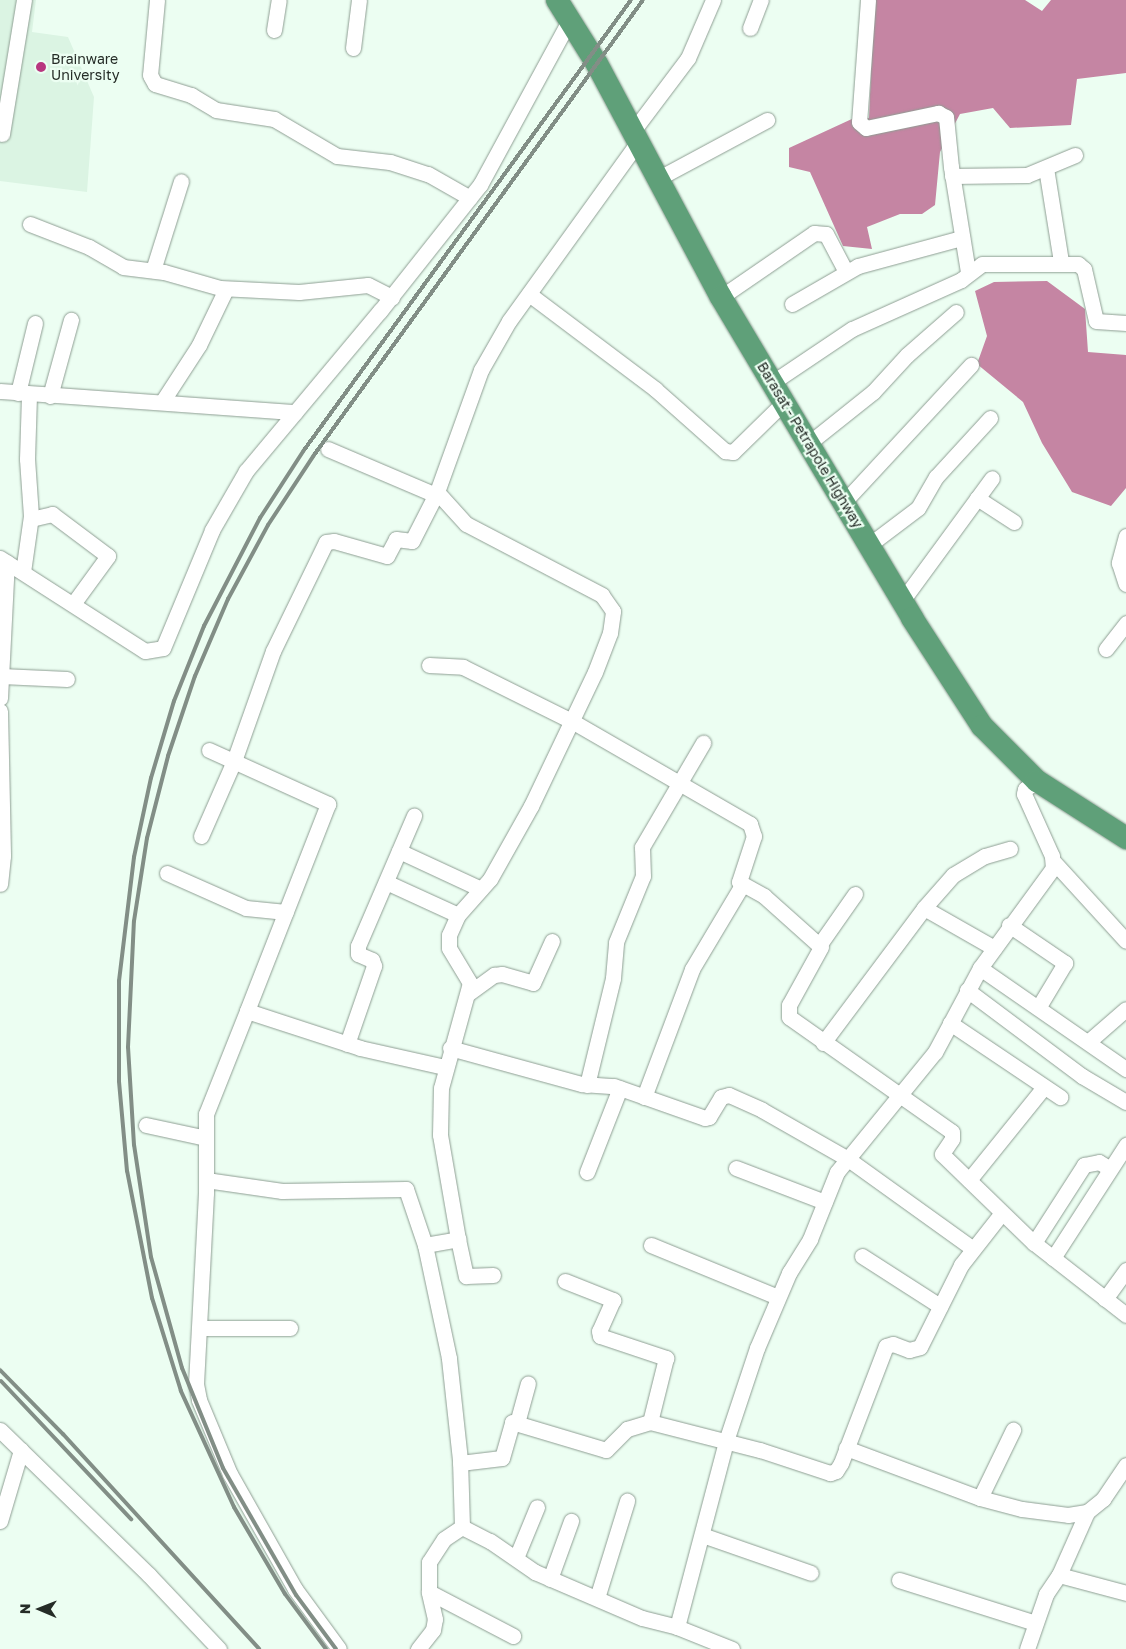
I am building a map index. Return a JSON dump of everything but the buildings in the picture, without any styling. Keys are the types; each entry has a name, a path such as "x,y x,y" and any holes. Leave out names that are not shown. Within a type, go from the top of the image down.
{"highway":[{"name":"Barasat - Petrapole Highway","path":"557,0 570,19 636,136 657,179 721,297 810,443 902,601 982,726 1037,781 1126,837"}],"street":[{"path":"2,134 24,0"},
{"path":"157,0 150,75 155,84 191,96 216,110 270,118 337,156 390,162 428,174 470,198"},
{"path":"274,30 279,0"},
{"path":"353,48 358,0"},
{"path":"200,836 234,762 273,651 326,542 334,541 387,556 396,539 412,541 436,493 481,370 508,321 529,294 688,58 713,0"},
{"path":"750,28 761,0"},
{"path":"868,0 859,122 866,128 943,113 946,117 952,176 968,272"},
{"path":"4,560 145,651 163,648 212,530 246,470 392,297 470,198 516,124 570,19"},
{"path":"657,179 767,120"},
{"path":"952,176 1027,175 1075,156"},
{"path":"1046,168 1061,262"},
{"path":"153,270 181,181"},
{"path":"30,224 89,247 123,267 153,270 226,289 300,292 368,285 392,297"},
{"path":"721,297 814,233 826,234 846,272"},
{"path":"792,304 846,272 869,262 962,238"},
{"path":"773,382 852,329 961,280 968,272 982,264 1061,262 1083,266 1096,321 1126,323"},
{"path":"162,402 199,345 226,289"},
{"path":"529,294 655,388 725,451 733,452 784,402"},
{"path":"810,443 874,392 907,355 956,312"},
{"path":"50,396 71,320"},
{"path":"23,572 31,519 24,394 35,323"},
{"path":"844,502 971,365"},
{"path":"0,391 295,412"},
{"path":"869,545 918,508 936,477 990,418"},
{"path":"328,449 436,493 466,524 602,595 613,611 610,633 531,806 481,889 458,915 449,935 449,948 467,974 469,993 444,1067 440,1136 466,1276 493,1275"},
{"path":"902,601 992,478"},
{"path":"978,498 1014,522"},
{"path":"31,519 52,514 108,556 73,604"},
{"path":"1126,536 1119,563 1126,584"},
{"path":"0,698 4,560"},
{"path":"1106,649 1126,623"},
{"path":"429,665 464,667 570,720 681,782 750,824 754,836 739,878 742,885 764,896 820,944"},
{"path":"1,676 67,679"},
{"path":"0,711 0,884"},
{"path":"586,1085 613,978 616,942 643,876 642,847 703,743"},
{"path":"209,750 328,804 206,1114 206,1180 197,1392 230,1474 296,1589 339,1649"},
{"path":"1037,781 1025,789 1024,794 1053,861 1126,941"},
{"path":"347,1044 374,966 372,960 358,954 358,946 414,816"},
{"path":"823,1042 924,908 966,865 1010,849"},
{"path":"399,851 481,889"},
{"path":"677,1627 726,1441 778,1297 810,1239 837,1172 936,1052 980,968 1009,925 1046,878 1053,861"},
{"path":"167,873 246,908 286,912"},
{"path":"386,882 458,915"},
{"path":"644,1097 692,969 742,885"},
{"path":"856,894 820,944 820,951 788,1012 793,1022 952,1132 952,1139 942,1154 1001,1214 1034,1243 1126,1315"},
{"path":"924,908 994,948"},
{"path":"1009,925 1065,963 1038,1008"},
{"path":"469,993 494,975 502,974 533,983 552,941"},
{"path":"980,968 1126,1069"},
{"path":"967,990 1082,1076 1126,1102"},
{"path":"1088,1042 1126,1009"},
{"path":"247,1011 347,1044 444,1067"},
{"path":"950,1023 1060,1097"},
{"path":"450,1048 586,1085 620,1088 707,1118 721,1096 729,1095 762,1110 848,1159 972,1248"},
{"path":"969,1180 1044,1087"},
{"path":"587,1172 620,1088"},
{"path":"146,1125 206,1138"},
{"path":"1053,1258 1126,1145"},
{"path":"1034,1243 1084,1165 1099,1162 1110,1169"},
{"path":"736,1168 825,1202"},
{"path":"206,1180 282,1190 406,1189 424,1245 449,1358 460,1463 462,1527"},
{"path":"460,1463 502,1458 510,1423 517,1423 606,1450 627,1429 650,1422 726,1441 830,1473 836,1471 841,1464 886,1346 893,1344 910,1350 920,1347 972,1248 1001,1214"},
{"path":"424,1245 458,1239"},
{"path":"651,1245 778,1297"},
{"path":"862,1256 940,1306"},
{"path":"1105,1300 1126,1270"},
{"path":"566,1281 613,1300 600,1336 666,1358 650,1422"},
{"path":"200,1328 290,1328"},
{"path":"517,1423 528,1383"},
{"path":"0,1430 215,1644"},
{"path":"980,1498 1013,1430"},
{"path":"846,1448 980,1498 1048,1513 1087,1512"},
{"path":"0,1521 21,1450"},
{"path":"1027,1649 1046,1594 1060,1574 1087,1512 1103,1499 1126,1465"},
{"path":"597,1598 627,1501"},
{"path":"516,1558 537,1506"},
{"path":"550,1579 572,1521"},
{"path":"462,1527 550,1579 661,1624 677,1627 732,1649"},
{"path":"426,1646 433,1630 435,1619 429,1592 429,1562 444,1539 462,1527"},
{"path":"702,1535 812,1573"},
{"path":"1060,1574 1126,1592"},
{"path":"899,1580 1036,1623"},
{"path":"429,1592 513,1636"}],"shaded area":[{"name":"Brainware University","path":"0,0 36,0 32,32 68,37 94,97 87,192 0,181"},
{"path":"866,0 1025,0 1042,11 1051,0 1126,0 1126,73 1077,79 1071,125 1010,128 993,108 960,114 940,152 935,205 922,214 900,214 867,227 872,249 843,246 810,172 789,167 789,148 854,118 869,118 872,48 863,36"},
{"path":"1047,281 1085,309 1088,352 1126,355 1126,488 1111,506 1072,492 1042,443 1023,402 977,364 987,336 975,291 994,282"}],"railway":[{"path":"326,1649 285,1594 234,1507 181,1391 152,1298 127,1171 119,1081 119,981 134,857 151,778 174,701 204,626 260,518 304,450 631,0"},
{"path":"336,1649 296,1595 223,1468 182,1368 151,1257 134,1145 128,1047 134,921 147,838 168,756 195,676 228,599 268,525 314,455 643,0"},
{"path":"0,1370 63,1434 259,1649"},
{"path":"1,1381 131,1519"}],"place":[{"name":"Brainware University","path":"41,67"}]}
